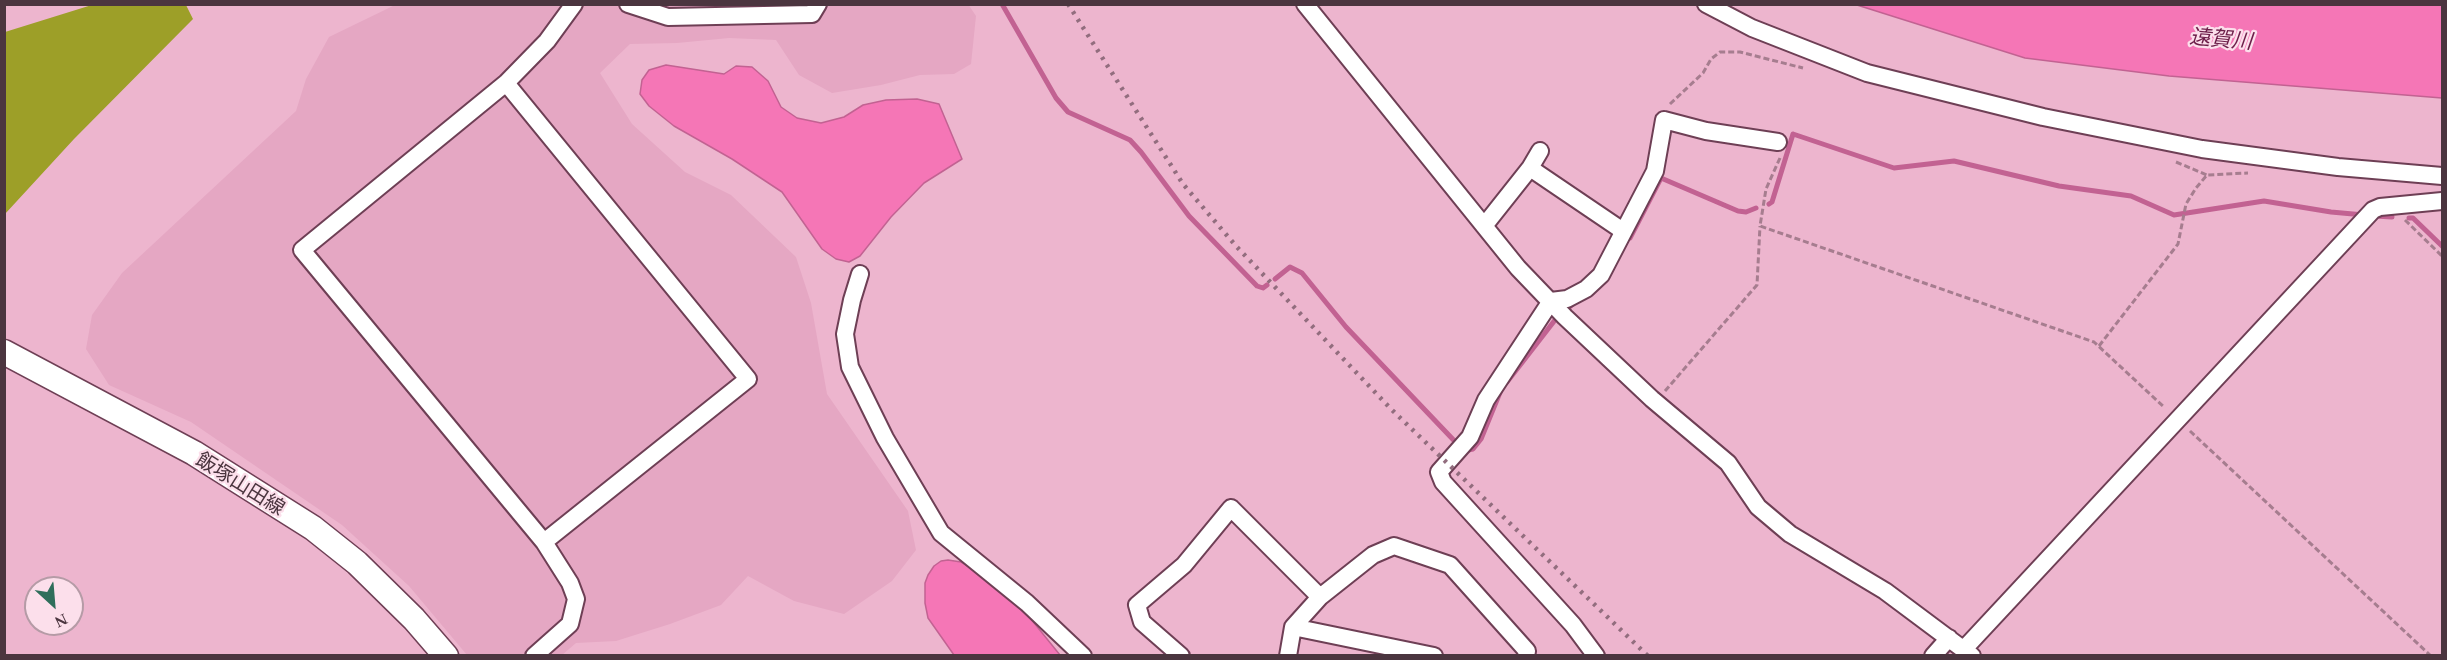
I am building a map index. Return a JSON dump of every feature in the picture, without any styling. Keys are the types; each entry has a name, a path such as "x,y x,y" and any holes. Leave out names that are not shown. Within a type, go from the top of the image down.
{"main road":[{"name":"飯塚山田線","path":"4,351 194,453 313,528 357,563 414,619 446,656"}],"street":[{"path":"534,656 570,624 576,598 570,583 544,542 302,250 506,83 547,41 574,4"},
{"path":"628,4 668,16 812,14 818,4"},
{"path":"1305,4 1518,268 1656,402 1728,463 1758,507 1791,534 1885,591 1968,652 2373,210 2442,201"},
{"path":"1706,4 1752,28 1867,73 2043,117 2202,149 2338,167 2442,176"},
{"path":"506,83 748,379 544,542"},
{"path":"1596,656 1573,625 1443,482 1439,472 1462,446 1486,400 1558,309 1567,299 1586,289 1601,275 1655,171 1664,120 1706,131 1778,142"},
{"path":"1484,226 1530,168 1540,151"},
{"path":"1530,168 1623,231"},
{"path":"860,274 845,334 850,367 885,438 940,533 1027,603 1083,656"},
{"path":"1181,656 1142,622 1137,605 1184,565 1231,508 1320,597"},
{"path":"1288,656 1293,627 1320,597 1373,555 1394,546 1450,565 1527,651 1526,656"},
{"path":"1293,627 1434,656"},
{"path":"1933,656 1949,638"}],"path":[{"path":"1664,120 1670,103 1703,73 1711,59 1720,52 1740,52 1804,68"},
{"path":"1656,402 1757,285 1760,226 1766,189 1781,156 1778,142"},
{"path":"2099,346 2178,244 2185,210 2196,188 2207,175 2255,172 2278,159"},
{"path":"2395,206 2407,223 2442,256"},
{"path":"1760,226 2094,342 2431,656"}],"shaded area":[{"path":"95,4 186,5 193,19 74,139 5,214 5,32"},
{"path":"968,4 976,16 971,64 954,74 920,75 881,85 832,93 799,75 776,40 729,38 677,43 630,44 600,73 632,124 685,172 731,195 796,257 811,303 827,394 908,511 916,550 892,581 844,614 794,601 748,576 721,605 616,641 576,643 562,655 467,655 409,586 342,525 191,422 109,385 86,349 92,315 122,273 296,111 306,79 329,37 395,5"}],"water":[{"name":"遠賀川","path":"1857,5 2442,5 2442,98 2169,76 2025,58"},
{"path":"666,65 724,74 736,66 752,67 768,81 781,107 797,118 821,123 844,117 863,105 886,100 917,99 939,104 962,159 924,183 891,217 860,256 849,262 836,259 822,249 782,192 732,159 674,126 649,106 640,94 642,80 649,70"},
{"path":"941,561 961,562 968,566 1026,613 1060,655 954,655 928,618 925,603 925,583 928,575 934,566"}],"waterway":[{"path":"1002,4 1056,98 1068,112 1130,140 1189,216 1257,286 1263,288 1267,285"},
{"path":"1769,204 1772,202 1793,134 1894,168 1954,161 2059,186 2131,196 2174,215 2264,201 2364,215"},
{"path":"1630,238 1661,178 1738,211 1746,212 1756,208"},
{"path":"2375,216 2392,217"},
{"path":"2409,218 2413,218 2442,246"},
{"path":"1275,279 1290,267 1302,273 1346,327 1464,451 1473,449 1481,439 1501,390"},
{"path":"1507,382 1555,320 1574,303"}],"railway":[{"path":"1068,4 1183,184 1236,246 1391,409 1648,656"}]}
